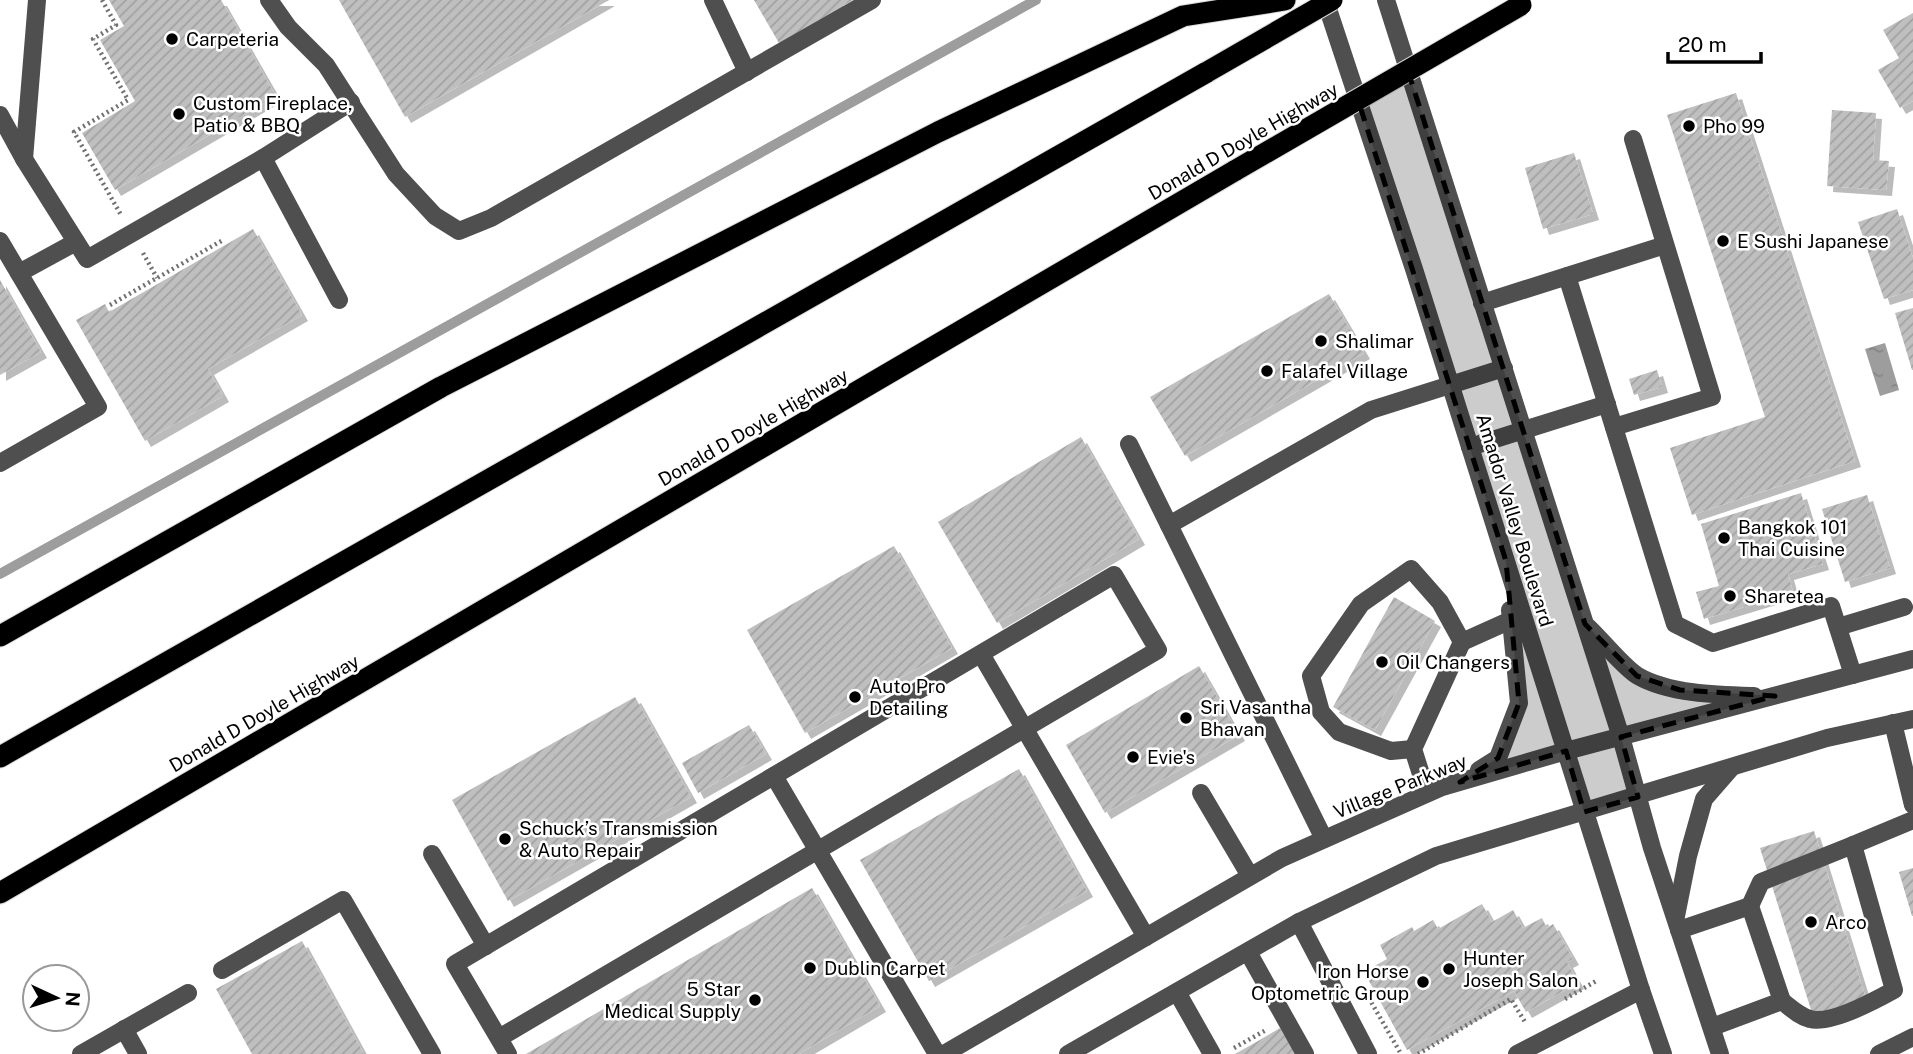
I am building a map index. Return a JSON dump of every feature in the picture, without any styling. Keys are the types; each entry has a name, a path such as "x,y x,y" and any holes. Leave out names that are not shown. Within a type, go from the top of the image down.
{"highway":[{"path":"0,636 441,387 938,132 1183,16 1285,0"},
{"path":"0,757 1332,0"},
{"name":"Donald D Doyle Highway","path":"0,893 1525,2"}],"street":[{"path":"24,159 37,0"},
{"path":"269,0 288,27 326,65 396,174 435,216 459,231 491,218 872,0"},
{"path":"713,0 747,72"},
{"name":"Amador Valley Boulevard","path":"1325,0 1451,385 1640,990 1663,1054"},
{"name":"Amador Valley Boulevard","path":"1386,0 1720,1054"},
{"path":"0,116 87,259 263,158 351,102"},
{"path":"1614,427 1712,397 1633,139"},
{"path":"263,158 339,300"},
{"path":"0,241 98,407 0,463"},
{"path":"19,273 76,242"},
{"path":"1482,303 1665,245"},
{"path":"1567,276 1675,624 1713,643 1831,606 1853,675"},
{"path":"1169,525 1371,410 1504,368"},
{"path":"1470,447 1607,404"},
{"path":"1129,444 1324,839"},
{"path":"1460,782 1498,758 1518,703 1506,561"},
{"path":"1413,749 1391,751 1339,732 1321,712 1311,676 1361,604 1411,569 1440,602 1462,642"},
{"path":"499,1038 1158,650 1114,575 456,964 508,1054"},
{"path":"1838,627 1904,607"},
{"path":"1427,793 1413,749 1462,642 1511,620"},
{"path":"1585,624 1637,676 1680,690 1703,694 1775,696"},
{"path":"981,654 1146,937"},
{"name":"Village Parkway","path":"944,1054 1282,858 1427,793 1566,751 1913,659"},
{"path":"1068,1054 1299,922 1436,856 1827,738 1913,719"},
{"path":"1893,723 1913,805"},
{"path":"1732,768 1704,799 1688,856 1677,924 1750,906"},
{"path":"774,776 937,1054"},
{"path":"1201,793 1250,876"},
{"path":"1853,845 1894,990 1833,1017 1813,1020 1795,1012 1782,1001 1750,906 1761,882 1913,820"},
{"path":"432,854 486,946"},
{"path":"222,970 343,900 432,1054"},
{"path":"1299,922 1368,1054"},
{"path":"1248,952 1305,1054"},
{"path":"1517,1054 1640,990"},
{"path":"1177,992 1220,1053"},
{"path":"81,1054 188,993"},
{"path":"1712,1027 1782,1001"},
{"path":"124,1029 138,1054"},
{"path":"1879,1054 1913,1037"}],"path":[{"path":"102,0 116,25 93,39 128,100 74,132 157,278"},
{"path":"110,305 223,240"},
{"path":"1556,1004 1598,980"},
{"path":"1363,988 1401,1054"},
{"path":"1418,1054 1511,999 1525,1022 1535,1016"},
{"path":"1220,1053 1285,1019"}],"highlighted area":[{"path":"1408,71 1585,624 1637,676 1680,690 1775,696 1621,737 1638,797 1584,812 1566,751 1460,782 1498,758 1519,703 1506,561 1358,100"}],"water":[{"path":"1885,343 1899,390 1880,396 1865,349"}],"building":[{"path":"109,0 221,0 276,96 115,190 82,133 135,101 100,40 124,26"},
{"path":"339,0 609,0 405,117"},
{"path":"754,0 853,0 779,43"},
{"path":"1913,13 1913,101 1900,108 1878,70 1899,58 1883,30"},
{"path":"1736,93 1855,461 1692,515 1670,448 1765,417 1667,115"},
{"path":"1832,110 1876,113 1873,160 1889,161 1886,190 1827,186"},
{"path":"1574,153 1593,214 1543,229 1525,168"},
{"path":"1897,209 1913,258 1913,290 1884,299 1858,222"},
{"path":"253,229 302,315 208,369 223,396 145,441 76,320 105,304 109,312"},
{"path":"0,280 41,352 0,375"},
{"path":"1329,294 1364,353 1185,456 1150,397"},
{"path":"1913,308 1913,370 1912,370 1895,313"},
{"path":"1657,370 1662,387 1634,395 1629,379"},
{"path":"1081,437 1139,539 997,623 938,522"},
{"path":"1801,493 1823,564 1788,574 1793,592 1704,619 1696,592 1719,586 1701,524"},
{"path":"1867,495 1890,568 1845,582 1822,509"},
{"path":"894,546 952,648 805,733 747,630"},
{"path":"1394,597 1435,621 1375,730 1333,707"},
{"path":"1199,666 1239,735 1105,813 1066,745"},
{"path":"635,697 691,797 508,901 452,800"},
{"path":"749,725 766,754 698,793 682,763"},
{"path":"1019,769 1087,891 929,981 860,860"},
{"path":"1814,831 1866,999 1813,1016 1760,848"},
{"path":"1913,868 1913,916 1912,916 1899,872"},
{"path":"812,888 880,1006 799,1054 526,1054"},
{"path":"1482,904 1492,922 1513,910 1523,928 1542,918 1547,928 1553,924 1573,959 1567,962 1578,983 1526,1012 1514,991 1407,1050 1364,972 1387,959 1380,945 1412,927 1414,931 1433,920 1438,929"},
{"path":"302,941 364,1054 252,1054 216,989"},
{"path":"1280,1028 1295,1054 1235,1054 1258,1041"}],"waterway":[{"path":"0,574 1036,0"}],"place":[{"name":"Carpeteria","path":"172,39"},
{"name":"Custom Fireplace, Patio & BBQ","path":"179,114"},
{"name":"Pho 99","path":"1689,126"},
{"name":"E Sushi Japanese","path":"1723,241"},
{"name":"Shalimar","path":"1321,341"},
{"name":"Falafel Village","path":"1267,371"},
{"name":"Bangkok 101 Thai Cuisine","path":"1724,538"},
{"name":"Sharetea","path":"1730,596"},
{"name":"Oil Changers","path":"1382,662"},
{"name":"Auto Pro Detailing","path":"855,697"},
{"name":"Sri Vasantha Bhavan","path":"1186,718"},
{"name":"Evie's","path":"1133,757"},
{"name":"Schuck’s Transmission & Auto Repair","path":"505,839"},
{"name":"Arco","path":"1811,922"},
{"name":"Dublin Carpet","path":"810,968"},
{"name":"Hunter Joseph Salon","path":"1449,969"},
{"name":"Iron Horse Optometric Group","path":"1423,982"},
{"name":"5 Star Medical Supply","path":"755,1000"}]}
